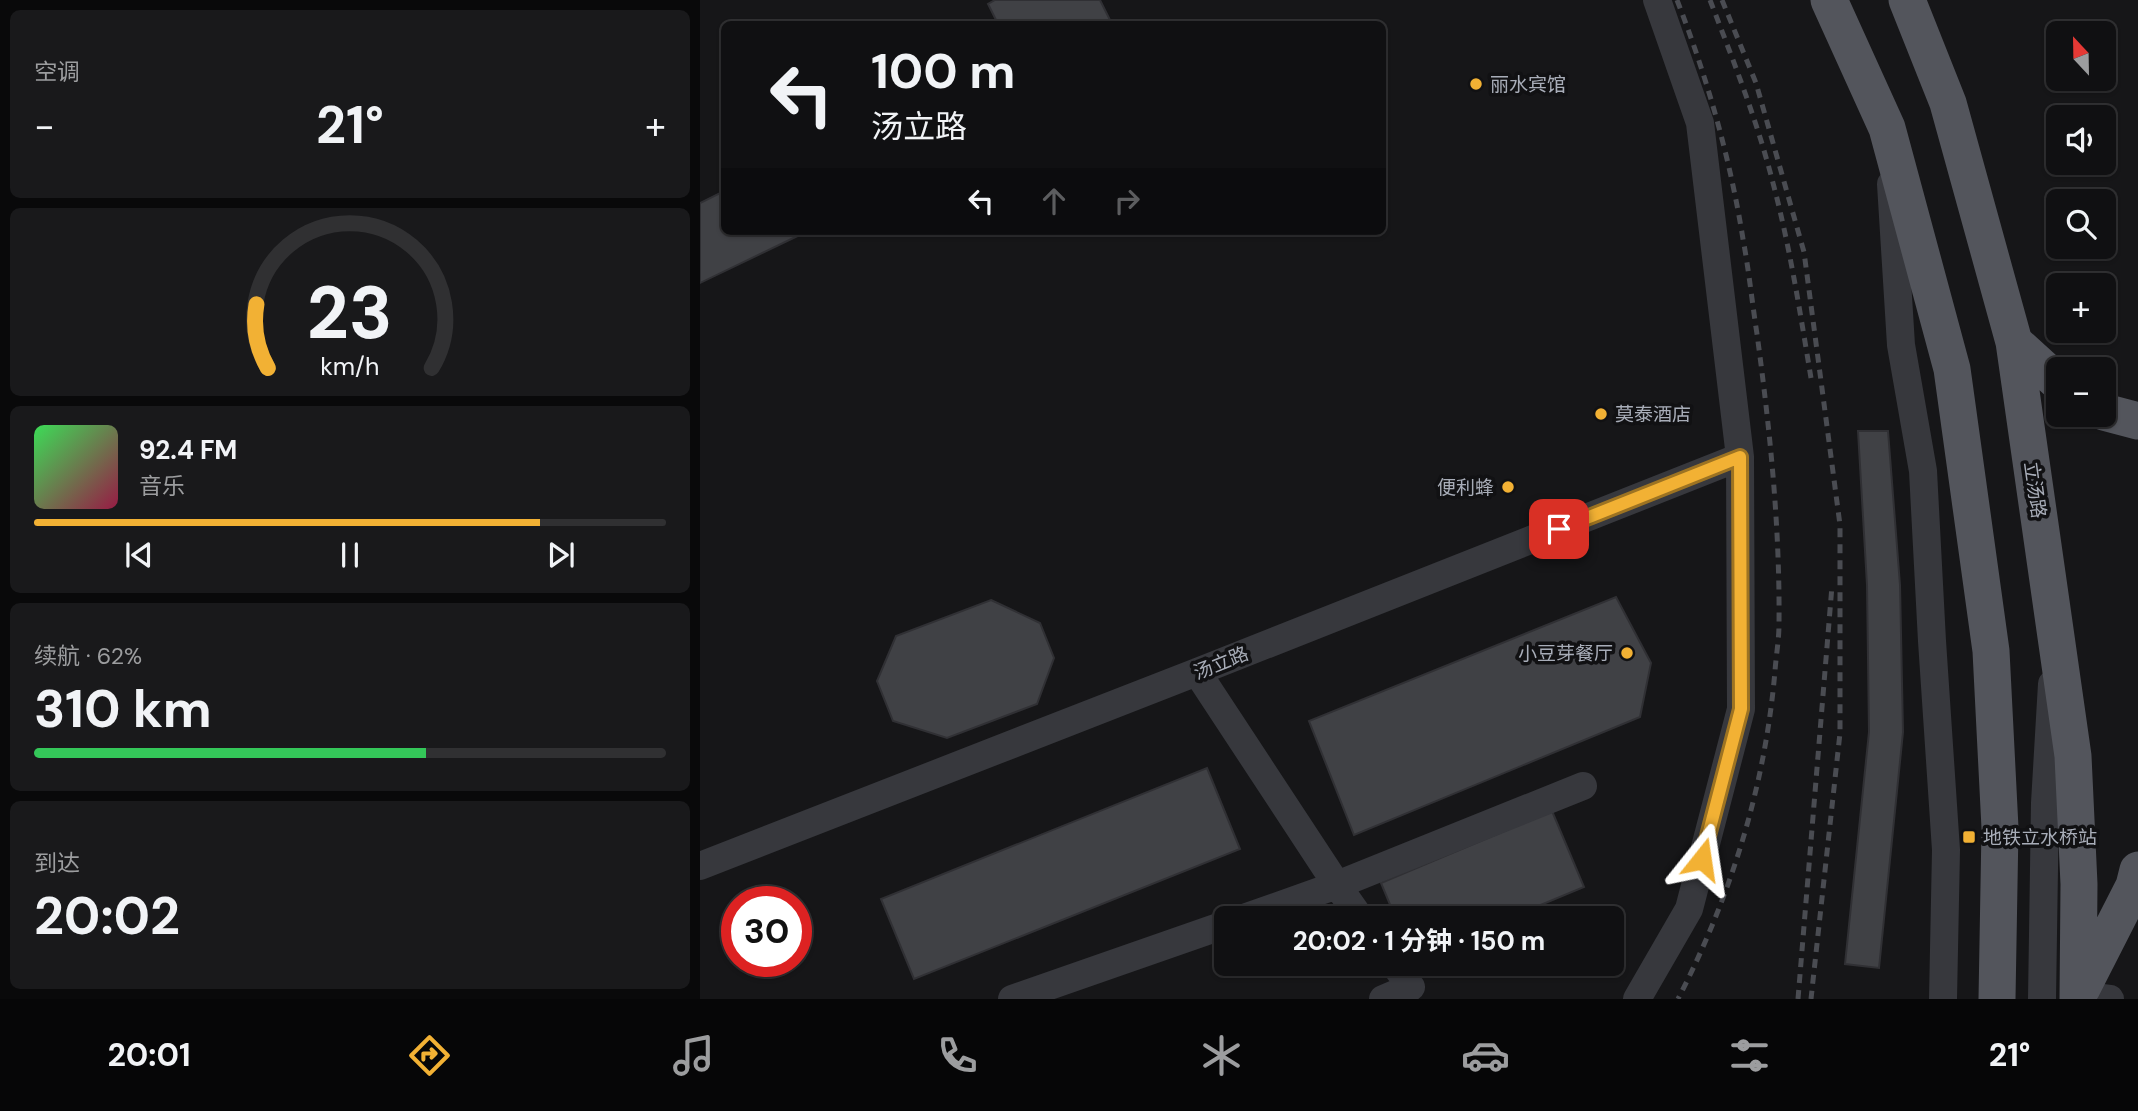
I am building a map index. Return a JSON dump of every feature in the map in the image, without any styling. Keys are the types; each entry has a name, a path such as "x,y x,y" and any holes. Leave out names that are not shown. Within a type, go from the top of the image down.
{"main road":[{"path":"1829,0 1887,128 1952,369 1991,651 2000,828 1997,999"},
{"name":"立汤路","path":"1907,0 1948,103 2014,342 2054,639 2073,756 2086,998"},
{"path":"2014,342 2046,371"},
{"path":"2116,415 2138,421"},
{"path":"2086,998 2137,880"}],"street":[{"path":"1637,999 1689,909 1741,709 1740,457 1700,123 1657,0"},
{"path":"1887,128 1902,345 1923,471 1947,850 1943,999"},
{"name":"汤立路","path":"700,866 1740,457"},
{"path":"2042,999 2045,803 2054,639"},
{"path":"1197,672 1352,906"},
{"path":"1278,906 1337,885 1583,786"},
{"path":"1012,999 1214,929"},
{"path":"1383,999 1411,987 1403,976"}],"building":[{"path":"995,0 1100,0 1110,21 996,21 988,4"},
{"path":"721,192 721,235 800,235 700,283 700,203"},
{"path":"1858,431 1888,431 1900,585 1903,732 1879,968 1845,964 1869,732 1867,585"},
{"path":"1616,597 1651,663 1640,717 1354,835 1309,721"},
{"path":"991,600 1040,623 1054,658 1037,704 947,738 893,721 877,681 896,636"},
{"path":"1207,768 1240,849 914,979 881,899"},
{"path":"1552,811 1584,887 1538,906 1391,906 1381,883"}],"railway":[{"path":"1677,0 1716,118 1745,251 1770,442 1778,551 1779,624 1763,757 1743,840 1714,921 1678,999"},
{"path":"1710,0 1767,160 1790,255 1811,378"},
{"path":"1722,0 1756,83 1804,252 1840,525 1840,733 1811,999"},
{"path":"1798,999 1832,586"}],"place":[{"name":"丽水宾馆","path":"1476,84"},
{"name":"莫泰酒店","path":"1601,414"},
{"name":"便利蜂","path":"1508,487"},
{"name":"小豆芽餐厅","path":"1627,653"},
{"name":"地铁立水桥站","path":"1969,837"}],"route":[{"path":"1559,529 1740,457 1741,709 1702,859"}]}
